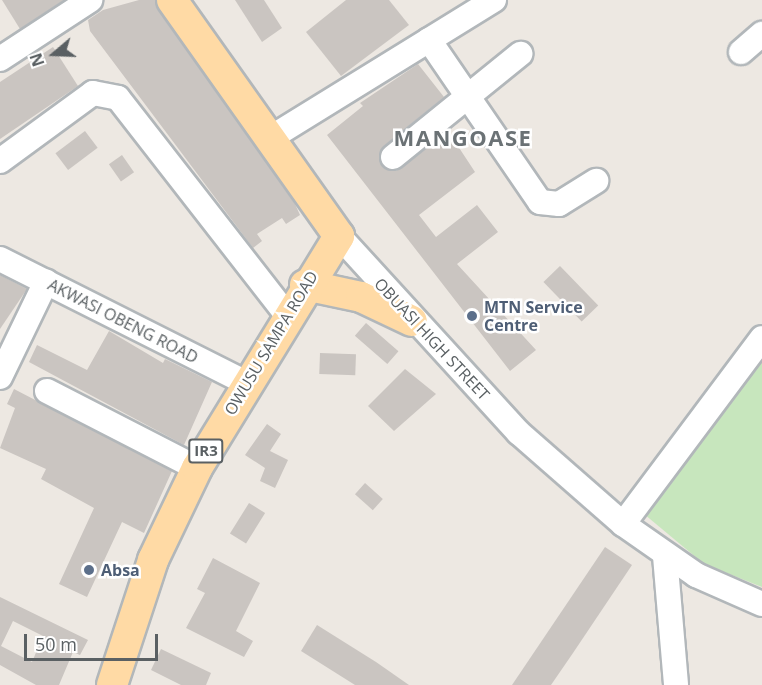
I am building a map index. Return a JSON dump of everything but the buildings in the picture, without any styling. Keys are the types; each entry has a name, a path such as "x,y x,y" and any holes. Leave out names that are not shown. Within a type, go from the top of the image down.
{"main road":[{"name":"OBUASI HIGH STREET","path":"172,0 272,137 339,236"},
{"name":"OWUSU SAMPA ROAD","path":"112,685 153,560 196,468 245,382 305,285 339,236"},
{"path":"305,285 361,297 412,321"}],"street":[{"path":"0,59 90,0"},
{"path":"272,137 494,0"},
{"path":"741,52 762,34"},
{"path":"429,40 540,202 559,204 596,181"},
{"path":"393,158 520,54"},
{"path":"0,161 93,93 118,98 287,315"},
{"name":"OBUASI HIGH STREET","path":"339,236 412,321 519,433 623,524 665,556 762,604"},
{"name":"AKWASI OBENG ROAD","path":"0,259 245,382"},
{"path":"0,377 46,282"},
{"path":"623,524 762,338"},
{"path":"47,392 196,468"},
{"path":"665,556 676,685"}],"green space":[{"path":"762,359 762,587 704,564 644,514"}],"place":[{"name":"MTN Service Centre","path":"472,316"},
{"name":"Absa","path":"89,570"}],"district":[{"name":"MANGOASE","path":"463,138"}]}
